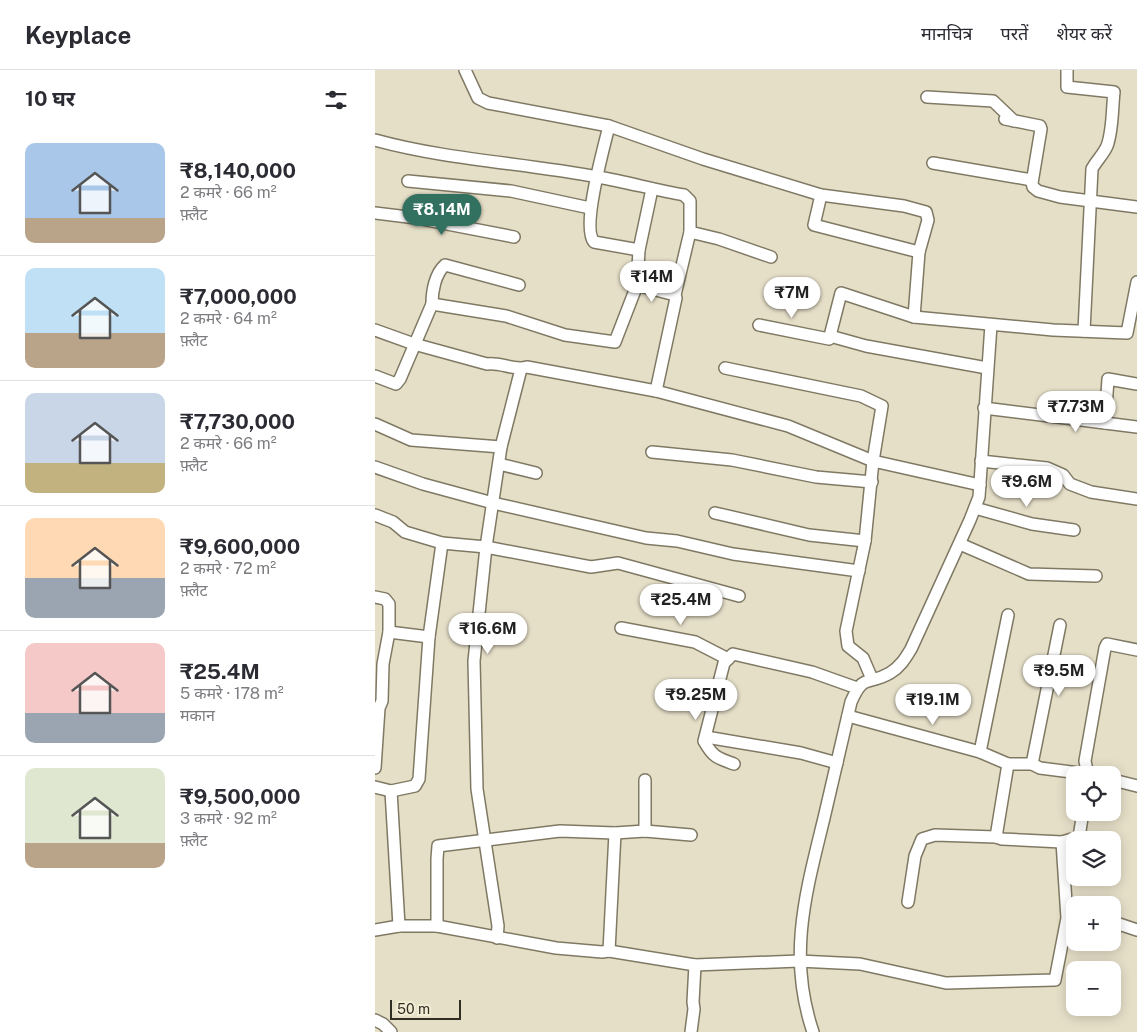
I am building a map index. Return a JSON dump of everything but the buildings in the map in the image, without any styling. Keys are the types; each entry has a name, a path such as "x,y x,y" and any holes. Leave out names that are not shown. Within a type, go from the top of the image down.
{"street":[{"path":"465,70 478,98 488,103 609,126 703,159 821,195 904,206 926,212 928,220 919,252 914,316"},
{"path":"1067,70 1067,87 1114,92 1107,144 1102,156 1096,161 1092,169 1084,332"},
{"path":"927,98 993,101 1010,120 1040,126 1032,180 1033,187 1038,191 1060,197 1137,207"},
{"path":"609,126 590,208 590,234 594,242 639,250"},
{"path":"375,140 399,147 455,157 598,177 684,195 689,201 689,232 656,391"},
{"path":"933,163 1032,180"},
{"path":"408,180 511,192 590,208"},
{"path":"432,304 506,316 565,335 615,342 637,285 639,250 653,189"},
{"path":"821,195 814,225 919,252"},
{"path":"375,213 416,218 513,237"},
{"path":"689,232 719,238 771,256"},
{"path":"375,376 396,384 400,379 432,304 432,293 440,269 445,265 519,285"},
{"path":"759,325 829,340 841,293 914,316 1084,332 1127,334 1137,282"},
{"path":"637,285 675,295"},
{"path":"813,1032 804,1001 799,961 801,928 810,878 851,702 857,688 864,682 889,674 901,664 911,650 975,508 979,497 991,324"},
{"path":"375,330 414,344 487,364 497,363 521,369 527,368 656,391 788,426 873,461 980,485"},
{"path":"830,336 866,346 961,365 987,368"},
{"path":"725,368 861,396 882,406 873,461 865,541 846,631 846,642 851,650 863,658 872,679"},
{"path":"497,938 498,926 477,789 474,661 486,547 501,447 521,369"},
{"path":"1105,423 1108,379 1137,384"},
{"path":"984,408 1137,427"},
{"path":"375,424 411,440 501,447"},
{"path":"653,452 732,460 816,477 872,482"},
{"path":"981,461 1047,468 1063,475 1070,484 1091,492 1137,499"},
{"path":"499,464 536,473"},
{"path":"375,467 423,484 493,503 646,538 677,542 733,554 859,571"},
{"path":"975,508 1032,524 1074,530"},
{"path":"715,513 809,535 865,541"},
{"path":"375,515 393,522 405,532 442,543 486,547 591,566 618,563 739,596"},
{"path":"375,787 391,791 415,786 419,779 429,637 442,543"},
{"path":"960,544 1029,574 1096,576"},
{"path":"375,597 385,600 389,604 389,632 379,663 382,701 377,708 375,768"},
{"path":"980,752 1008,615"},
{"path":"1032,764 1060,625"},
{"path":"621,628 695,642 728,659"},
{"path":"389,632 429,637"},
{"path":"1087,766 1085,761 1105,648 1107,644 1137,650"},
{"path":"734,764 716,758 705,740 724,663 733,654 812,672 857,688"},
{"path":"848,716 980,752 1008,764 1032,764 1040,768 1066,771"},
{"path":"706,737 801,753 837,763"},
{"path":"996,837 1008,764"},
{"path":"645,780 645,831"},
{"path":"1121,782 1137,786"},
{"path":"391,791 399,926"},
{"path":"908,902 915,856 922,839 935,835 1062,842 1079,837 1082,821"},
{"path":"437,926 438,846 560,831 615,833 645,831 691,835"},
{"path":"609,951 615,833"},
{"path":"1062,842 1068,896"},
{"path":"1121,925 1137,930"},
{"path":"375,930 399,926 437,926 556,948 609,951 695,965 799,961 860,964 946,983 1055,980 1066,937"},
{"path":"691,1032 694,1009 695,965"},
{"path":"375,1020 383,1024 391,1032"}]}
